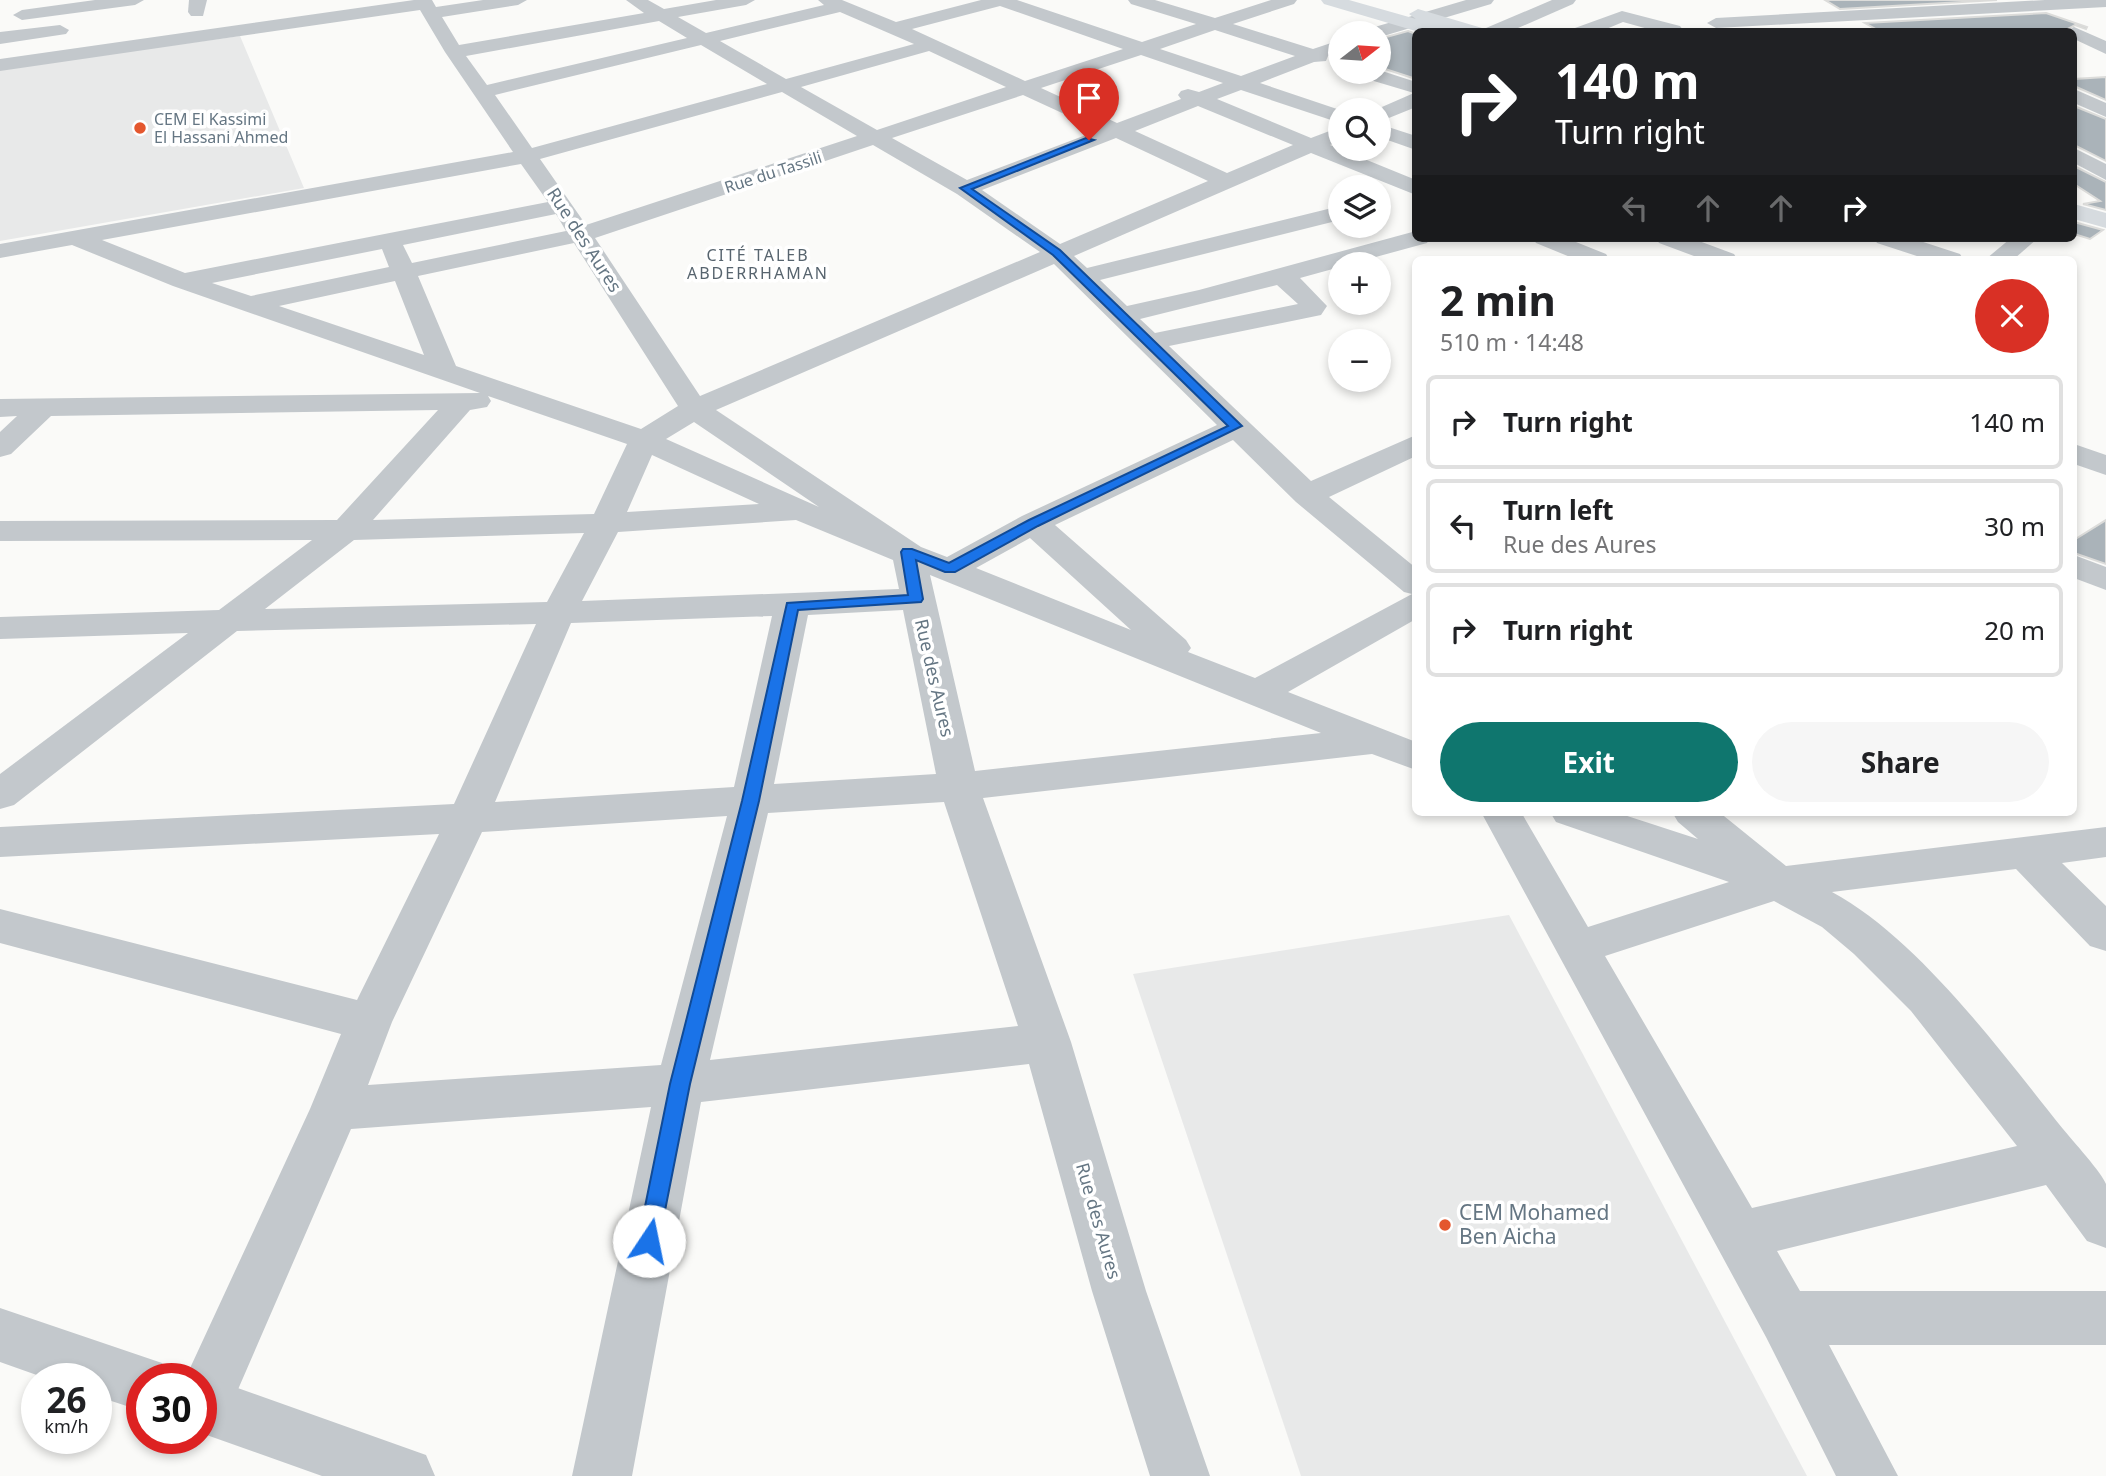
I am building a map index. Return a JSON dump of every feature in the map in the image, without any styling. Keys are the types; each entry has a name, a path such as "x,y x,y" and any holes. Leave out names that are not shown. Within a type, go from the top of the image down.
{"main road":[{"path":"1330,0 1458,28"},
{"path":"1369,0 1433,28"},
{"path":"2077,212 2106,221"}],"street":[{"path":"0,18 52,6 79,7 135,0"},
{"path":"0,65 426,6 518,0"},
{"path":"635,0 965,188 1069,264 1307,495 1412,582"},
{"path":"454,51 746,0"},
{"path":"895,28 1000,0 1328,113"},
{"path":"1137,0 1328,60"},
{"name":"Rue du Tassili","path":"247,304 406,273 571,221 875,139 1288,0"},
{"path":"1391,27 1416,19 1443,15 1485,0"},
{"path":"1819,0 1847,16"},
{"path":"1886,0 1939,28"},
{"path":"1501,28 1560,1"},
{"path":"484,92 704,39 832,2 895,28 1225,181"},
{"path":"1700,28 2012,3 2106,2"},
{"path":"2012,3 2064,28"},
{"path":"1749,5 1778,20"},
{"name":"Rue des Aures","path":"426,6 694,410 908,552 916,599 960,787 1046,1042 1119,1291 1180,1476"},
{"path":"0,38 76,28 79,7"},
{"path":"1530,15 1576,28"},
{"path":"1593,28 1622,16 1662,28"},
{"path":"2077,34 2106,48"},
{"path":"0,251 528,156 930,45"},
{"path":"965,188 1328,49"},
{"path":"1104,62 1128,72"},
{"path":"1391,80 1412,87"},
{"path":"1164,86 1200,100 1327,139 1412,186"},
{"path":"2077,96 2106,111"},
{"path":"1391,110 1412,101"},
{"path":"2084,120 2106,119"},
{"path":"1391,135 1412,142"},
{"path":"217,1371 335,1109 369,1022 468,818 559,611 606,523 643,440 694,410 1069,264 1225,181 1327,139"},
{"path":"2077,156 2106,173"},
{"path":"1391,201 1412,195"},
{"path":"1069,264 1183,252 1328,216"},
{"path":"182,281 390,240 571,221"},
{"path":"1301,223 1349,252"},
{"path":"73,237 182,281 643,440 799,510 1412,755"},
{"path":"390,240 406,273 444,370"},
{"path":"1370,252 1412,240"},
{"path":"1555,242 1590,256"},
{"path":"1679,242 1717,256"},
{"path":"1898,242 1942,256"},
{"path":"2002,256 2021,242"},
{"path":"1183,252 1235,289"},
{"path":"1121,315 1235,289 1328,264"},
{"path":"1150,342 1311,309 1314,306 1311,302 1282,276"},
{"path":"0,408 524,399"},
{"path":"0,795 346,530 462,401"},
{"path":"0,448 43,408"},
{"path":"950,569 1033,523 1236,426"},
{"path":"1307,495 1412,446"},
{"path":"2077,454 2106,466"},
{"path":"0,531 346,530 606,523 799,510"},
{"path":"1033,523 1193,666"},
{"path":"2077,566 2106,580"},
{"path":"0,628 232,618 792,606 916,599"},
{"path":"602,1476 680,1084 751,801 792,606"},
{"path":"1259,692 1412,606"},
{"path":"0,842 468,818 960,787 1375,741"},
{"path":"1503,816 1785,1318 1868,1476"},
{"path":"1582,816 1778,883 1837,915 1870,942 1927,998 1985,1067 2106,1224"},
{"path":"1697,816 1778,883"},
{"path":"1577,948 1778,883 2106,842"},
{"path":"2024,851 2106,934"},
{"path":"0,926 369,1022"},
{"path":"335,1109 680,1084 1046,1042"},
{"path":"1738,1236 2056,1160"},
{"path":"1785,1318 2106,1318"},
{"path":"0,1335 126,1378"},
{"path":"217,1409 405,1476"}],"shaded area":[{"name":"CEM El Kassimi El Hassani Ahmed","path":"240,36 304,188 0,241 0,69"},
{"name":"CEM Mohamed Ben Aicha","path":"1509,915 1807,1476 1301,1476 1133,974"}],"building":[{"path":"1825,0 1997,0 1840,9"},
{"path":"2046,13 2087,27 1874,28 1865,23"},
{"path":"1412,32 1412,78 1391,71 1391,36"},
{"path":"2106,77 2106,100 2077,87 2077,79"},
{"path":"2077,107 2106,119 2106,161 2077,146"},
{"path":"2077,168 2106,182 2106,210 2083,204 2100,201 2077,186"},
{"path":"2077,223 2103,230 2090,239 2077,235"},
{"path":"2106,520 2106,564 2077,554 2077,538"}],"place":[{"name":"CEM El Kassimi El Hassani Ahmed","path":"140,128"},
{"name":"CEM Mohamed Ben Aicha","path":"1445,1225"}],"district":[{"name":"CITÉ TALEB ABDERRHAMAN","path":"758,264"}],"route":[{"path":"649,1241 680,1084 751,801 792,606 916,599 908,552 950,569 1033,523 1236,426 1056,252 965,188 1089,140"}]}
